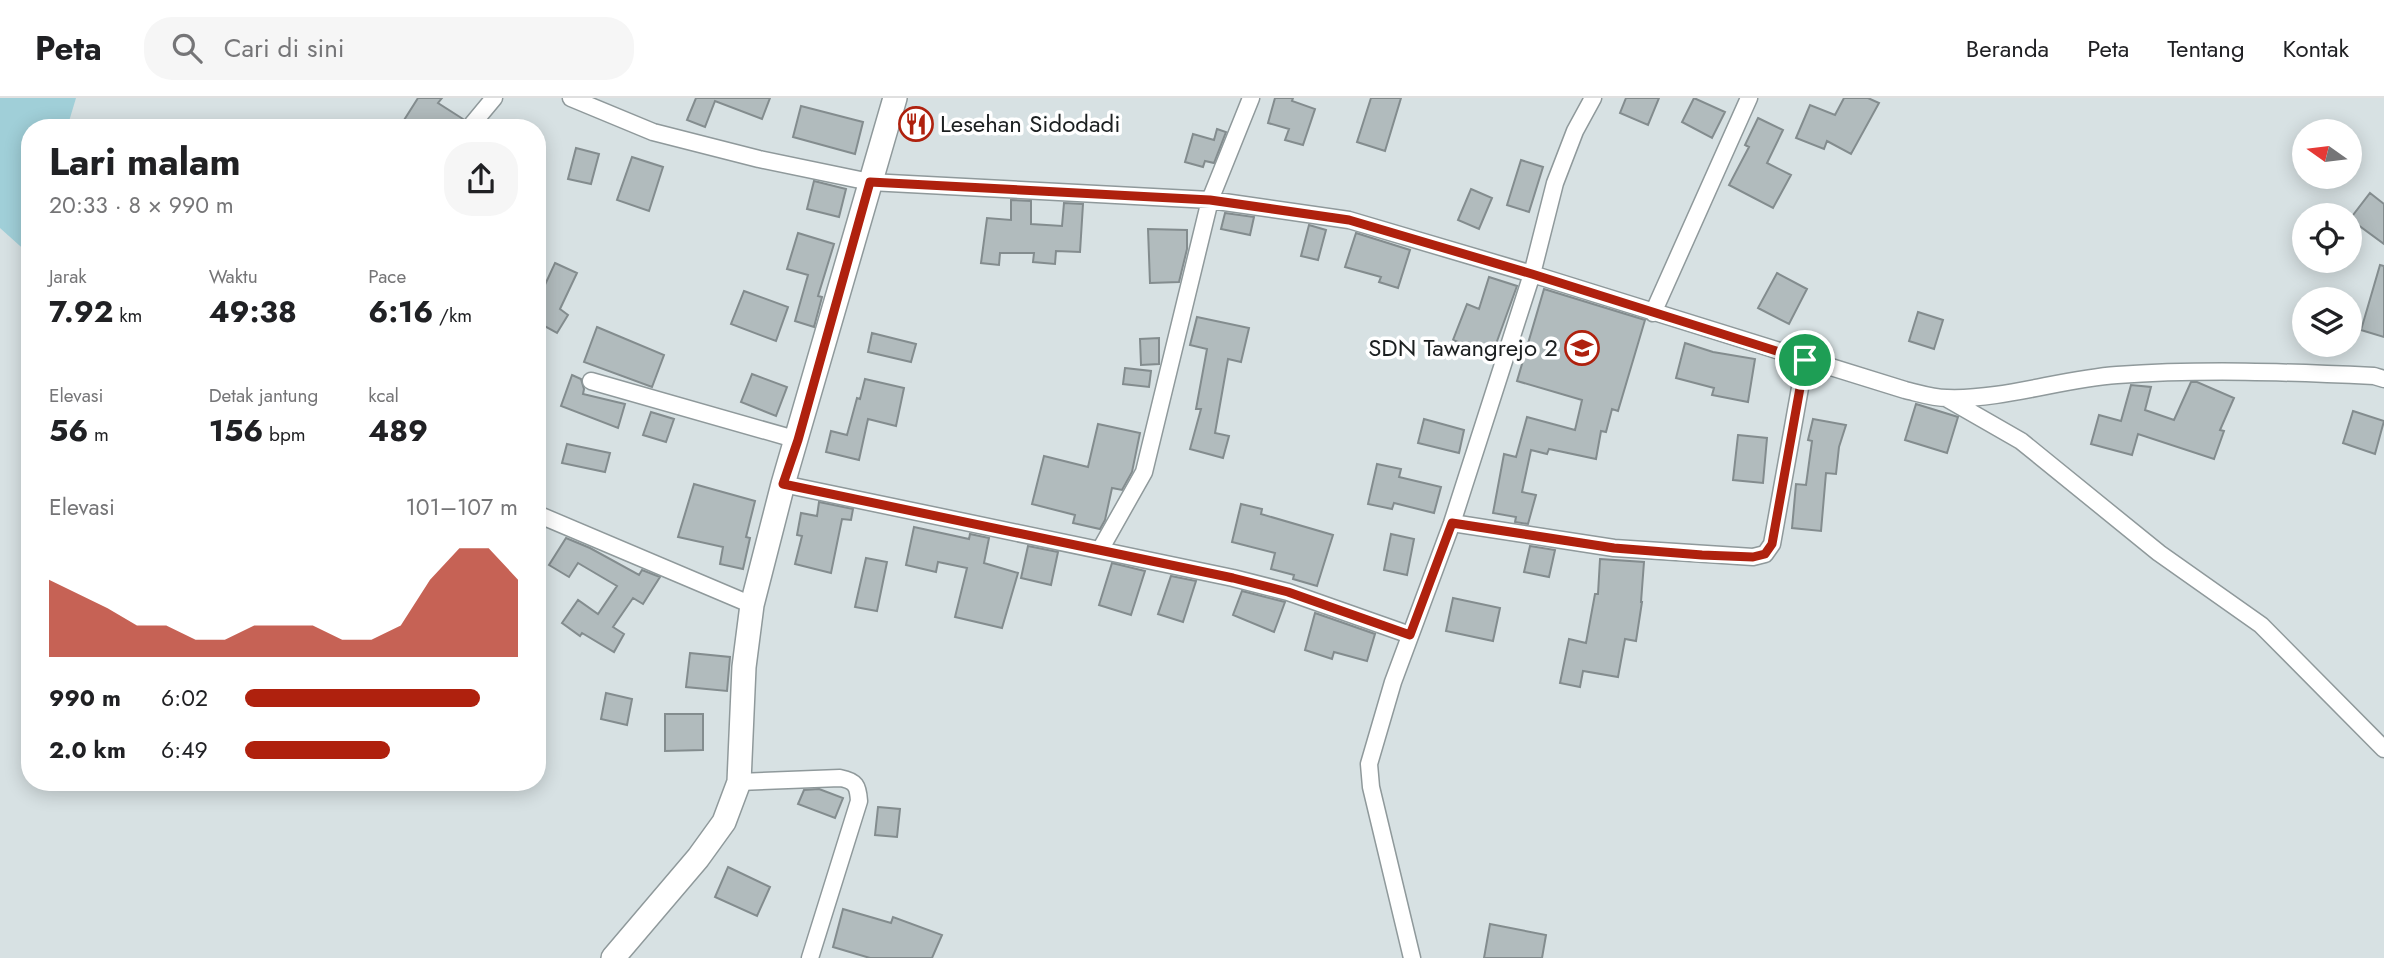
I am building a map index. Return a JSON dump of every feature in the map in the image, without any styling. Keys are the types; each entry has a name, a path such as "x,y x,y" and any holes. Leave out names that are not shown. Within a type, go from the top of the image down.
{"main road":[{"path":"613,958 698,858 724,822 739,782 744,667 752,605 783,484 798,440 895,98"}],"street":[{"path":"476,119 494,98"},
{"path":"571,98 653,132 759,159 870,182 1210,200 1349,220 1905,390 1946,398 2018,391 2113,376 2182,371 2290,372 2374,376 2384,379"},
{"path":"1100,550 1144,472 1210,200 1251,98"},
{"path":"1412,958 1371,787 1369,764 1392,682 1452,523 1532,274 1555,183 1574,131 1593,98"},
{"path":"1653,313 1749,98"},
{"path":"1452,523 1614,548 1753,557 1765,554 1772,544 1805,360"},
{"path":"591,382 798,440"},
{"path":"1946,398 2021,441 2159,553 2261,625 2384,748"},
{"path":"783,484 1233,578 1288,592 1410,635"},
{"path":"546,518 752,605"},
{"path":"739,782 840,778 852,780 858,787 859,801 810,958"}],"shaded area":[{"path":"0,98 76,98 70,119 21,119 21,247 0,228"}],"building":[{"path":"418,98 442,98 438,103 463,119 405,119"},
{"path":"696,98 770,98 762,119 715,101 705,127 687,120"},
{"path":"1275,98 1293,98 1292,101 1315,109 1303,145 1285,140 1289,129 1268,123"},
{"path":"1371,98 1401,98 1385,151 1357,142"},
{"path":"1626,98 1659,98 1648,125 1620,113"},
{"path":"1694,98 1725,112 1712,138 1682,122"},
{"path":"1844,98 1868,98 1879,103 1851,154 1827,141 1824,149 1796,138 1810,105 1835,115"},
{"path":"801,106 863,122 855,154 793,137"},
{"path":"1758,118 1783,130 1767,163 1791,175 1773,208 1729,185 1749,147 1745,145"},
{"path":"1217,129 1226,132 1214,163 1205,161 1203,167 1185,162 1193,134 1214,140"},
{"path":"576,148 599,154 591,184 568,179"},
{"path":"632,157 663,167 649,211 617,200"},
{"path":"1521,160 1543,167 1529,212 1507,205"},
{"path":"814,181 846,189 839,217 807,209"},
{"path":"1471,189 1492,198 1479,229 1458,220"},
{"path":"2370,193 2384,204 2384,244 2362,228 2362,203"},
{"path":"1011,200 1031,201 1031,224 1062,226 1064,203 1083,204 1080,252 1056,251 1055,264 1033,262 1034,253 1000,253 999,265 981,263 987,218 1011,220"},
{"path":"1225,213 1254,217 1250,235 1221,229"},
{"path":"1309,225 1326,230 1318,260 1301,256"},
{"path":"1148,229 1187,230 1187,249 1179,282 1150,283"},
{"path":"798,233 834,244 818,296 822,297 814,327 795,321 808,275 787,269"},
{"path":"1356,233 1410,250 1398,288 1379,282 1381,277 1345,267"},
{"path":"555,263 577,273 560,309 568,315 557,333 546,327 546,282"},
{"path":"2380,265 2384,266 2384,337 2362,330"},
{"path":"1777,273 1807,289 1789,324 1758,308"},
{"path":"1489,277 1517,286 1492,355 1453,340 1467,304 1479,309"},
{"name":"SDN Tawangrejo 2","path":"1544,289 1645,320 1618,411 1612,409 1606,432 1601,431 1596,459 1549,449 1547,454 1531,450 1522,492 1536,495 1528,524 1515,522 1516,517 1493,513 1504,454 1516,457 1527,417 1575,430 1582,400 1517,381"},
{"path":"744,291 788,307 776,341 731,324"},
{"path":"1918,312 1943,320 1934,349 1909,341"},
{"path":"1197,317 1249,328 1241,362 1228,359 1215,433 1229,436 1223,458 1190,449 1201,409 1196,409 1207,349 1190,345"},
{"path":"597,327 664,355 652,387 584,362"},
{"path":"872,333 916,344 911,362 868,352"},
{"path":"1159,338 1159,364 1141,365 1140,339"},
{"path":"1685,343 1713,352 1755,359 1748,402 1712,395 1714,388 1676,378"},
{"path":"1125,368 1151,371 1149,387 1123,384"},
{"path":"752,374 787,387 776,416 741,402"},
{"path":"572,375 581,379 583,394 625,404 618,428 561,406"},
{"path":"865,379 904,388 896,426 868,419 859,460 826,452 831,431 847,435"},
{"path":"2191,382 2234,398 2220,430 2224,431 2214,459 2138,434 2132,455 2091,444 2099,415 2121,421 2131,385 2151,387 2145,410 2174,420"},
{"path":"1916,404 1958,417 1947,453 1905,440"},
{"path":"2353,411 2384,421 2375,454 2343,443"},
{"path":"651,412 674,419 666,442 643,435"},
{"path":"1424,419 1464,430 1459,453 1418,443"},
{"path":"1813,419 1846,425 1839,447 1836,474 1826,473 1821,531 1792,528 1796,484 1806,485 1812,441 1808,440"},
{"path":"1098,424 1140,433 1132,472 1122,490 1112,488 1105,520 1100,529 1073,523 1075,515 1032,504 1044,456 1088,467"},
{"path":"1738,435 1767,438 1763,483 1733,480"},
{"path":"567,444 610,453 605,472 562,463"},
{"path":"1377,464 1401,469 1399,477 1441,487 1434,513 1394,503 1392,509 1368,504"},
{"path":"694,484 755,501 746,537 750,538 743,569 720,564 723,547 678,537"},
{"path":"819,502 853,509 851,520 842,519 831,573 795,564 802,536 797,535 801,513 817,516"},
{"path":"1241,504 1262,509 1261,514 1333,535 1317,586 1293,579 1294,575 1271,569 1275,553 1232,542"},
{"path":"914,527 969,539 970,534 989,538 984,563 1018,573 1002,628 955,617 967,568 938,562 936,572 906,565"},
{"path":"1391,534 1414,539 1407,575 1384,570"},
{"path":"566,538 639,575 642,570 660,577 643,604 633,598 613,627 624,634 614,652 582,633 580,636 562,623 578,600 598,614 617,586 578,563 569,577 549,565"},
{"path":"1028,546 1058,552 1051,585 1021,578"},
{"path":"1530,546 1555,550 1549,577 1524,572"},
{"path":"866,558 887,562 877,611 855,607"},
{"path":"1600,559 1644,562 1636,641 1625,639 1618,677 1583,671 1580,687 1560,683 1569,639 1586,643 1595,594 1598,594"},
{"path":"1112,563 1145,571 1131,615 1099,605"},
{"path":"1171,576 1196,581 1183,622 1158,614"},
{"path":"1242,591 1285,602 1274,632 1233,615"},
{"path":"1453,598 1500,608 1493,641 1446,631"},
{"path":"1315,613 1375,634 1367,661 1334,652 1332,659 1305,650"},
{"path":"690,653 730,657 727,691 686,687"},
{"path":"606,693 632,699 627,725 601,719"},
{"path":"665,714 703,714 703,750 665,751"},
{"path":"819,789 843,798 835,818 798,804 804,790"},
{"path":"878,807 900,809 897,837 875,835"},
{"path":"728,867 770,887 757,916 715,897"},
{"path":"843,909 891,923 893,917 942,935 932,958 870,958 833,947"},
{"path":"1490,924 1546,935 1542,958 1484,958"}],"place":[{"name":"Lesehan Sidodadi","path":"916,124"},
{"name":"SDN Tawangrejo 2","path":"1582,348"}],"route":[{"path":"870,182 1210,200 1349,220 1805,360 1772,544 1765,554 1753,557 1702,555 1614,548 1452,523 1410,635 1288,592 1233,578 783,484 798,440 870,182"}]}
